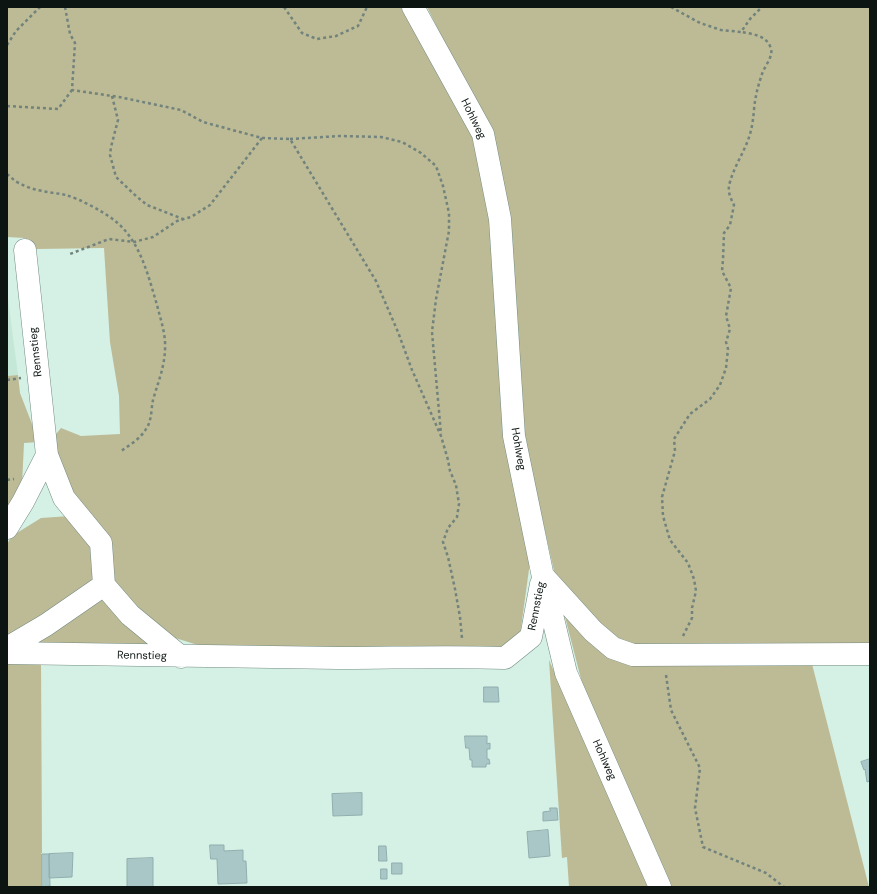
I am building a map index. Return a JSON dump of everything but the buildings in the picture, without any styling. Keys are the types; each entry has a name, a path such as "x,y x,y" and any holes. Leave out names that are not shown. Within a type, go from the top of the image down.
{"street":[{"name":"Hohlweg","path":"413,7 482,134 500,219 514,436 543,577 566,673 660,887"},
{"name":"Rennstieg","path":"25,250 48,455 64,498 101,543 104,585 130,615 181,657"},
{"path":"7,528 48,455"},
{"name":"Rennstieg","path":"543,577 593,631 613,648 633,654 870,654"},
{"name":"Rennstieg","path":"7,653 181,657 393,658 462,656 505,658 531,637 543,577"},
{"path":"7,648 46,625 104,585"}],"path":[{"path":"7,45 16,31 40,7"},
{"path":"7,106 58,109 72,90 75,43 70,34 65,7"},
{"path":"284,7 302,33 317,39 336,36 358,26 367,7"},
{"path":"671,7 700,23 721,30 756,35 767,40 771,47 771,56 763,71 756,94 753,123 748,140 729,183 729,195 734,205 730,225 724,233 722,271 731,288 726,316 730,329 726,342 728,348 726,368 720,384 710,399 690,414 674,439 675,451 662,497 663,516 670,540 688,563 694,579 696,591 692,608 692,618 683,637 672,654 667,687 671,710 700,768 696,808 703,847 766,873 784,887"},
{"path":"741,32 750,19 762,7"},
{"path":"72,90 112,96 181,110 203,122 262,138 290,139 340,136 382,137 402,142 421,153 436,166 443,186 449,213 450,231 436,299 432,332 441,436"},
{"path":"112,96 118,120 110,155 116,177 147,205 184,219"},
{"path":"70,254 109,239 134,242 153,237 177,221 191,217 210,205 262,138"},
{"path":"290,139 376,281 398,332 412,370 441,436 450,471 456,485 459,504 457,517 448,528 443,542 448,557 460,617 462,656"},
{"path":"7,174 18,183 44,192 67,196 96,208 124,229 134,242 144,263 163,327 165,341 162,376 153,401 150,422 147,428 143,434 121,451"}],"shaded area":[{"path":"7,7 401,7 439,64 477,138 491,221 530,562 520,635 498,650 201,646 172,637 116,590 62,477 51,440 61,428 81,436 120,434 119,396 110,342 104,248 36,249 25,238 7,237"},
{"path":"427,7 870,7 870,649 663,651 611,642 557,584 523,434 495,145"},
{"path":"7,291 18,375 7,376"},
{"path":"18,375 20,393 39,442 24,443 22,485 7,513 7,376"},
{"path":"70,516 96,553 97,569 87,590 7,640 7,544 12,536 41,518"},
{"path":"102,600 147,639 145,646 32,646 31,640"},
{"path":"563,609 612,653 811,660 869,887 668,887 588,706"},
{"path":"7,659 41,660 41,887 7,887"},
{"path":"549,660 648,887 569,887 567,857 562,858"}]}
